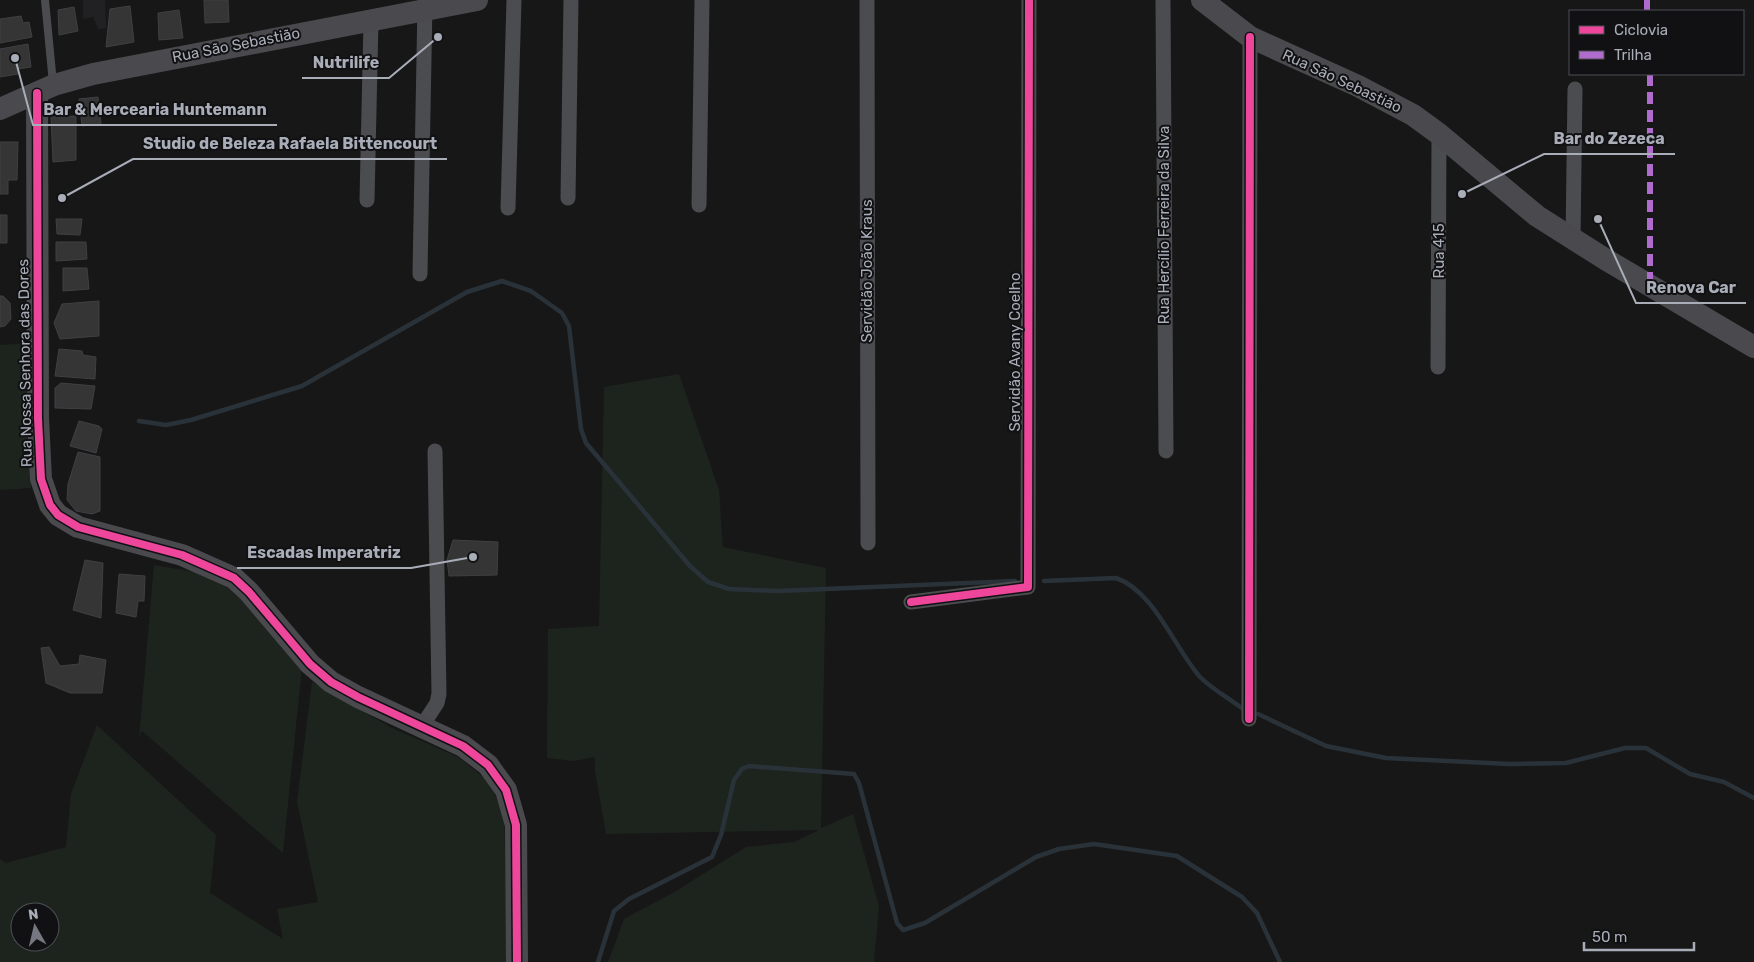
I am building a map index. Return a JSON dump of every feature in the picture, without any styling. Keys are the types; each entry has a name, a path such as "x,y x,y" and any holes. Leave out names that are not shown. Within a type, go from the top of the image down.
{"street":[{"name":"Rua São Sebastião","path":"0,109 45,89 119,68 371,20 425,5 478,0"},
{"path":"508,208 514,0"},
{"path":"568,198 571,0"},
{"path":"699,206 702,0"},
{"name":"Servidão João Kraus","path":"867,0 868,542"},
{"name":"Servidão Avany Coelho","path":"911,602 1028,587 1029,0"},
{"name":"Rua Hercílio Ferreira da Silva","path":"1163,0 1166,451"},
{"name":"Rua São Sebastião","path":"1211,4 1250,37 1380,97 1413,115 1439,134 1510,195 1573,240 1754,347"},
{"path":"420,274 425,5"},
{"path":"367,200 371,20"},
{"path":"1249,719 1250,37"},
{"name":"Rua Nossa Senhora das Dores","path":"45,89 38,427 41,479 50,505 63,519 78,527 182,555 234,578 249,592 320,673 358,697 422,726 476,755 495,773 506,790 516,824 517,962"},
{"path":"1573,240 1575,89"},
{"name":"Rua 415","path":"1438,368 1439,134"},
{"path":"422,726 437,703 439,694 435,451"}],"lane":[{"path":"45,0 45,89"}],"shaded area":[{"path":"83,0 105,0 106,28 98,29 93,17 83,19"},
{"path":"29,343 31,488 0,490 0,345"},
{"path":"679,374 719,490 723,547 826,568 821,828 853,814 879,906 874,962 608,962 624,919 676,891 746,847 794,842 819,830 606,834 595,771 595,757 574,761 547,758 548,629 599,626 604,387"},
{"path":"154,565 213,575 259,615 302,667 283,853 142,731 139,738"},
{"path":"312,682 392,728 458,757 487,780 504,811 508,962 0,962 0,859 6,863 66,847 71,794 97,725 216,835 210,893 283,939 277,909 318,902 297,802"}],"building":[{"path":"204,0 228,0 229,22 205,23"},
{"path":"130,6 134,42 106,47 110,9"},
{"path":"74,7 78,31 59,35 58,10"},
{"path":"179,10 183,38 159,40 158,13"},
{"path":"21,16 23,23 29,22 32,37 0,43 0,19"},
{"path":"28,44 31,67 18,69 18,74 0,77 0,49"},
{"path":"98,97 101,124 82,126 79,99"},
{"path":"76,116 76,160 53,162 51,117"},
{"path":"0,142 18,142 17,180 8,180 8,194 0,194"},
{"path":"0,215 7,215 7,243 0,243"},
{"path":"56,219 82,219 80,235 57,234"},
{"path":"56,242 86,242 87,259 56,261"},
{"path":"63,268 87,268 89,289 63,291"},
{"path":"0,296 3,296 10,303 11,319 5,326 0,327"},
{"path":"99,301 99,336 60,339 54,323 62,304"},
{"path":"59,349 82,351 83,355 96,357 95,379 55,376"},
{"path":"61,383 95,386 91,409 55,408 55,388"},
{"path":"79,421 99,426 102,429 96,453 70,446"},
{"path":"78,452 100,457 100,511 92,514 76,511 67,500 68,484"},
{"path":"453,540 498,542 497,575 449,576 447,560"},
{"path":"85,560 103,563 101,618 73,610"},
{"path":"119,574 145,576 144,601 138,601 136,617 116,613"},
{"path":"49,647 60,666 79,664 80,655 106,660 102,693 70,693 46,683 41,648"}],"waterway":[{"path":"139,421 166,425 191,420 302,386 467,292 502,281 531,291 562,313 569,326 581,429 586,443 690,566 708,582 729,589 778,591 1015,581"},
{"path":"1044,581 1116,578 1129,585 1142,595 1163,621 1190,665 1200,677 1243,709"},
{"path":"1258,714 1326,746 1386,758 1509,764 1566,763 1625,748 1646,748 1690,774 1724,782 1754,798"},
{"path":"598,962 614,911 629,899 712,857 721,835 734,780 742,769 749,766 854,774 859,783 897,923 903,930 925,923 1036,857 1059,849 1094,844 1177,856 1242,897 1257,913 1280,962"}],"marked path":[{"path":"1647,0 1647,10"},
{"path":"1650,75 1650,286"}],"cycle path":[{"path":"911,602 1028,587 1029,0"},
{"path":"1249,719 1250,37"},
{"path":"37,93 38,418 41,479 50,505 58,515 78,527 182,555 234,578 249,592 310,664 331,682 358,697 463,746 488,765 506,790 516,825 517,962"}],"place":[{"name":"Nutrilife","path":"438,37"},
{"name":"Bar & Mercearia Huntemann","path":"15,58"},
{"name":"Bar do Zezeca","path":"1462,194"},
{"name":"Studio de Beleza Rafaela Bittencourt","path":"62,198"},
{"name":"Renova Car","path":"1598,219"},
{"name":"Escadas Imperatriz","path":"473,557"}]}
